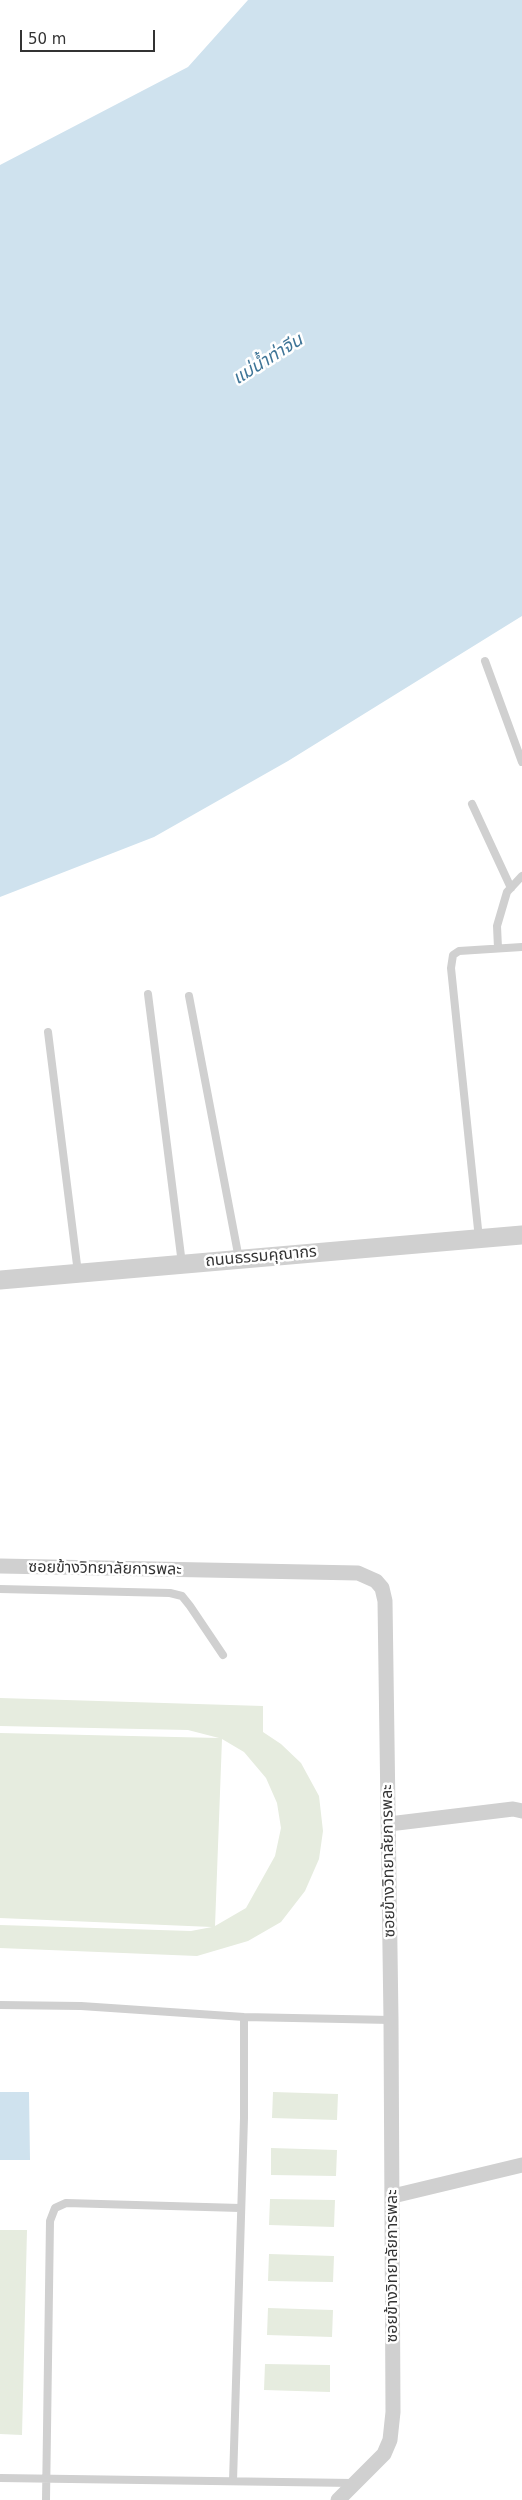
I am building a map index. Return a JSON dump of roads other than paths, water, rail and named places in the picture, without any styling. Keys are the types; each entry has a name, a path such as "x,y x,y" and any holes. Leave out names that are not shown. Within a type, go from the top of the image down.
{"street":[{"name":"ถนนธรรมคุณากร","path":"0,1280 522,1235"},
{"name":"ซอยข้างวิทยาลัยการพละ","path":"0,1566 358,1573 376,1581 382,1588 385,1601 392,2020 392,2428 384,2454 338,2500"},
{"path":"388,1824 513,1809 522,1812"},
{"path":"393,2196 522,2165"}],"lane":[{"path":"486,661 522,762"},
{"path":"472,804 511,888"},
{"path":"498,948 497,926 508,892 522,876"},
{"path":"479,1239 451,968 453,955 459,951 522,948"},
{"path":"148,994 182,1264"},
{"path":"189,996 239,1259"},
{"path":"48,1032 78,1273"},
{"path":"0,1589 170,1592 182,1596 223,1654"},
{"path":"0,2005 81,2006 244,2017 392,2020"},
{"path":"233,2481 244,2118 244,2017"},
{"path":"46,2500 50,2222 55,2208 66,2203 240,2208"},
{"path":"0,2478 357,2483"}],"water":[{"name":"แม่น้ำท่าจีน","path":"248,0 522,0 522,616 288,761 154,837 0,897 0,165 188,67"},
{"path":"0,2092 29,2092 30,2160 0,2160"}]}
